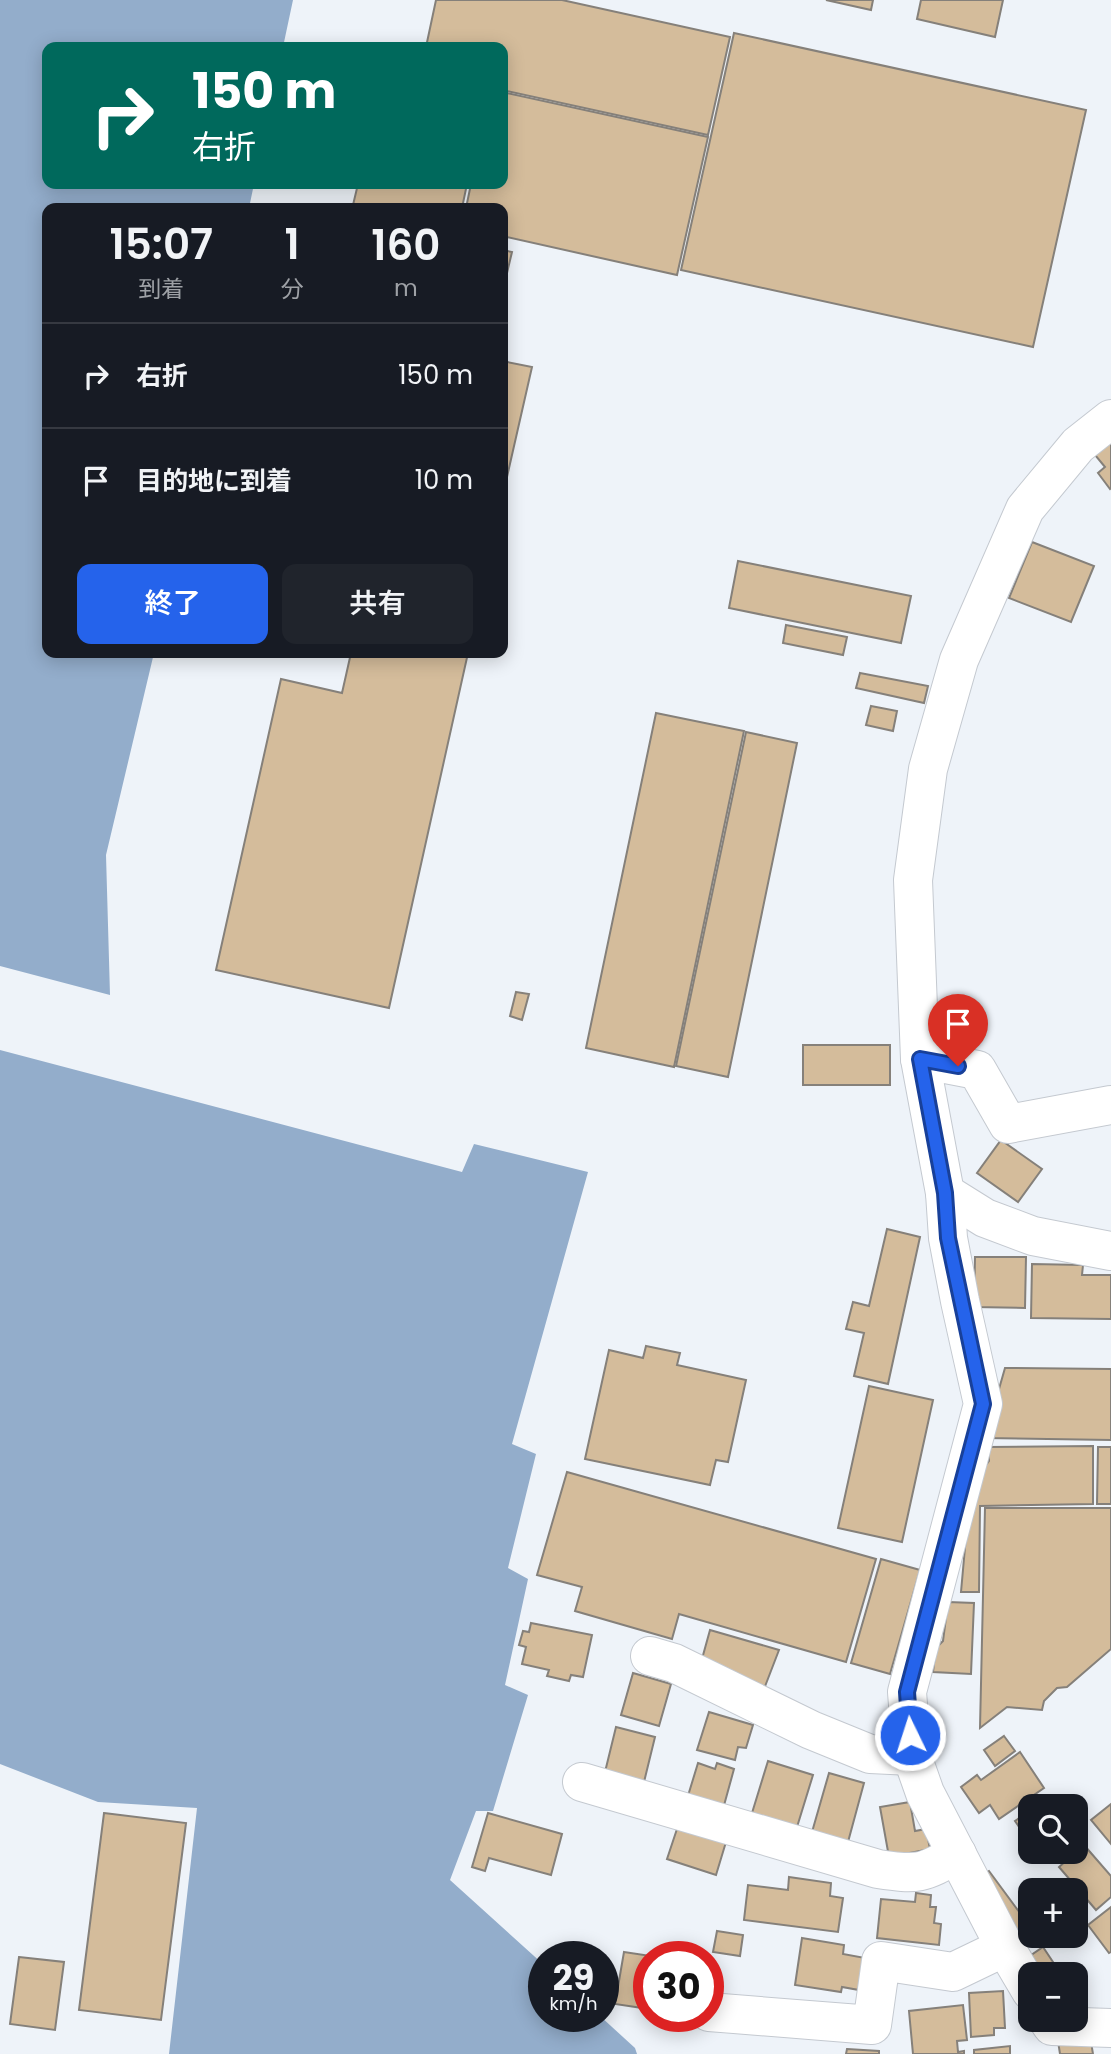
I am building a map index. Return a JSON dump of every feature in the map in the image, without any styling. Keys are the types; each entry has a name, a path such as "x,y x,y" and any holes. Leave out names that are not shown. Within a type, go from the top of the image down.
{"street":[{"path":"1018,1969 925,1793 912,1756 907,1692 983,1404 948,1238 945,1193 920,1059 913,880 928,768 960,660 1025,509 1077,445 1111,419"},
{"path":"920,1059 977,1070 1008,1124 1111,1105"},
{"path":"945,1193 985,1218 1033,1236 1111,1251"},
{"path":"650,1656 674,1662 811,1730 870,1754 912,1756"},
{"path":"582,1782 878,1869 908,1874 929,1870 957,1854"},
{"path":"724,2013 872,2025 881,1961 953,1972 1005,1947"},
{"path":"1088,2027 1111,2028"}],"water":[{"path":"0,0 293,0 284,42 42,42 42,189 253,189 250,203 42,203 42,658 153,658 106,855 110,995 0,966"},
{"path":"0,1050 462,1172 474,1144 588,1172 512,1444 536,1454 508,1568 528,1579 505,1685 528,1695 493,1811 476,1811 450,1880 528,1951 528,2032 618,2032 635,2048 637,2054 169,2054 197,1808 98,1802 0,1764"}],"building":[{"path":"436,0 562,0 730,37 708,135 508,91 508,42 427,42"},
{"path":"826,0 873,0 871,10"},
{"path":"921,0 1003,0 995,37 917,19"},
{"path":"734,33 1086,110 1033,347 681,270"},
{"path":"508,93 708,137 677,275 508,237 508,203 467,203 470,189 508,189"},
{"path":"357,189 466,189 463,203 353,203"},
{"path":"508,251 512,252 508,269"},
{"path":"508,362 532,367 508,473"},
{"path":"1111,442 1110,489 1098,473 1105,467 1095,455"},
{"path":"1032,542 1094,566 1071,622 1009,598"},
{"path":"738,561 911,596 901,643 729,608"},
{"path":"786,625 847,637 843,655 783,643"},
{"path":"350,658 467,658 389,1008 216,970 281,679 342,693"},
{"path":"860,673 928,686 924,703 856,688"},
{"path":"871,706 897,711 893,731 866,725"},
{"path":"656,713 744,731 674,1067 586,1048"},
{"path":"746,732 797,743 728,1077 676,1066"},
{"path":"516,992 529,994 522,1020 510,1016"},
{"path":"803,1045 890,1045 890,1085 803,1085"},
{"path":"1001,1140 1042,1169 1018,1202 977,1173"},
{"path":"887,1229 920,1237 888,1384 854,1376 864,1333 846,1329 853,1302 869,1306"},
{"path":"975,1257 1026,1257 1025,1308 974,1307"},
{"path":"1032,1264 1083,1265 1082,1275 1111,1275 1111,1319 1031,1318"},
{"path":"646,1346 680,1353 677,1365 746,1380 728,1462 716,1460 710,1485 585,1459 609,1350 643,1358"},
{"path":"1005,1368 1111,1369 1111,1440 985,1438"},
{"path":"869,1386 933,1400 902,1542 838,1528"},
{"path":"1093,1446 1093,1504 980,1506 979,1592 961,1592 969,1503 977,1477 989,1461 988,1447"},
{"path":"1098,1447 1111,1447 1111,1504 1097,1504"},
{"path":"567,1472 876,1559 846,1662 679,1614 672,1639 575,1611 582,1587 537,1575"},
{"path":"985,1508 1111,1508 1111,1649 1067,1687 1057,1688 1044,1701 1042,1710 1007,1707 980,1728"},
{"path":"881,1559 920,1570 890,1674 851,1663"},
{"path":"948,1602 974,1603 971,1674 933,1672 936,1648 943,1641"},
{"path":"531,1623 592,1635 583,1677 571,1675 569,1681 547,1676 549,1670 522,1664 526,1647 519,1645 523,1631 529,1632"},
{"path":"710,1630 779,1650 764,1689 702,1659"},
{"path":"633,1673 671,1684 659,1726 621,1715"},
{"path":"709,1712 753,1725 746,1748 738,1747 735,1760 697,1750"},
{"path":"616,1727 655,1737 644,1782 605,1772"},
{"path":"1004,1736 1015,1751 995,1766 984,1750"},
{"path":"1020,1752 1044,1788 1035,1794 1018,1794 1018,1806 999,1819 990,1805 979,1813 961,1787 977,1775 981,1780"},
{"path":"768,1761 813,1775 797,1827 752,1813"},
{"path":"698,1763 715,1769 717,1763 734,1769 723,1809 687,1799"},
{"path":"829,1773 864,1783 848,1842 812,1832"},
{"path":"910,1802 915,1831 926,1829 930,1849 889,1857 880,1807"},
{"path":"1111,1804 1111,1844 1091,1820"},
{"path":"104,1813 186,1823 161,2020 79,2010"},
{"path":"488,1813 562,1834 551,1875 489,1858 485,1871 472,1867"},
{"path":"678,1826 726,1842 716,1875 667,1859"},
{"path":"1088,1850 1111,1876 1111,1897 1096,1910 1088,1901 1088,1878 1068,1878 1059,1867 1062,1864 1088,1864"},
{"path":"989,1871 1018,1910 1018,1936 982,1875"},
{"path":"789,1877 831,1883 830,1896 843,1898 838,1932 744,1920 748,1885 788,1890"},
{"path":"916,1893 931,1895 930,1907 936,1907 934,1923 941,1924 939,1945 877,1938 881,1899 915,1902"},
{"path":"1111,1907 1111,1952 1109,1953 1088,1925"},
{"path":"717,1931 743,1935 740,1956 724,1954 724,1941 715,1941"},
{"path":"802,1938 844,1945 843,1954 865,1958 859,1990 842,1987 841,1992 795,1985"},
{"path":"1044,1948 1053,1962 1025,1962 1024,1960"},
{"path":"624,1952 633,1953 633,2007 619,2005 619,1981"},
{"path":"19,1957 64,1962 55,2030 10,2024"},
{"path":"1003,1991 1005,2028 994,2028 994,2035 971,2037 969,1993"},
{"path":"963,2005 967,2040 957,2041 958,2052 964,2051 964,2054 913,2054 909,2011"},
{"path":"1090,2036 1093,2054 1060,2054 1058,2041"},
{"path":"1010,2046 1010,2054 974,2054 974,2050"},
{"path":"847,2049 879,2051 879,2054 846,2054"}],"route":[{"path":"910,1735 907,1692 983,1404 948,1238 945,1193 920,1059 958,1066"}]}
